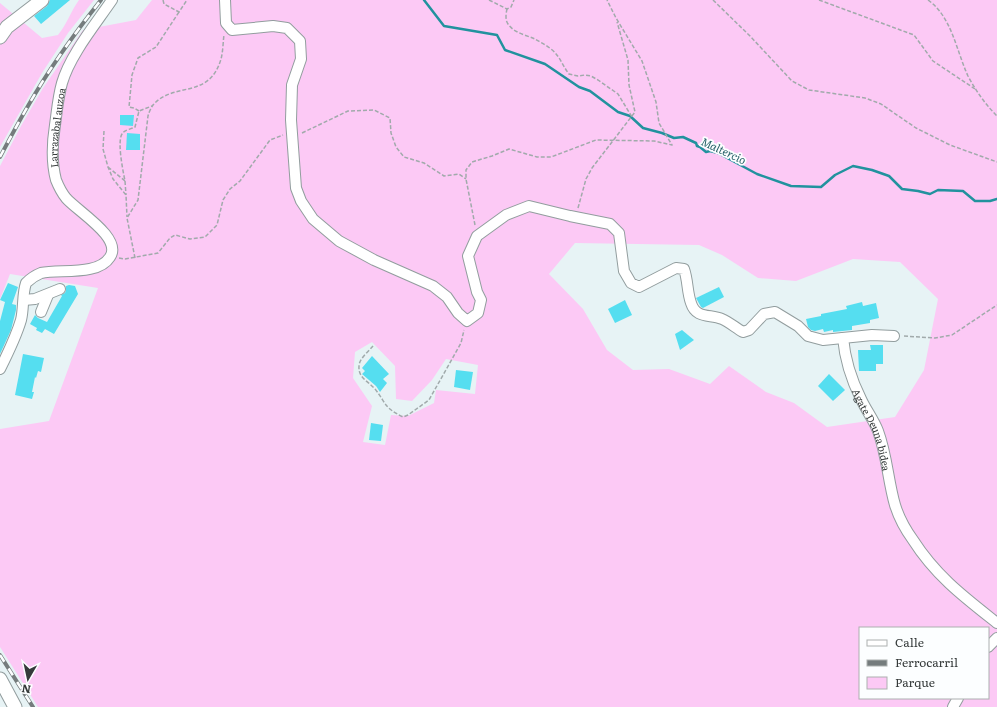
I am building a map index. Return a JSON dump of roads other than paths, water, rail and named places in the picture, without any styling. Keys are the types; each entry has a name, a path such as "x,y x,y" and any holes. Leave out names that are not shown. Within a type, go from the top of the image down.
{"street":[{"path":"0,37 7,27 42,0"},
{"name":"Larrazabal auzoa","path":"24,300 24,289 26,283 40,274 91,269 104,264 111,257 113,250 112,242 66,198 56,182 52,164 52,148 62,83 67,69 70,62 112,0"},
{"path":"225,0 226,23 232,30 273,26 287,28 300,41 301,59 292,85 292,134 296,188 301,201 313,219 339,241 368,257 433,286 447,298 458,313 467,321 478,313 482,300 477,292 468,256 477,236 506,215 529,206 610,224 619,233 624,271 631,283 640,287 676,268 684,270 691,304 695,312 701,316 721,319 743,332 749,330 764,314 775,312 798,326 808,336 824,340 872,335 894,336"},
{"path":"0,370 21,320 24,300 35,300 60,289"},
{"path":"41,312 48,295"},
{"name":"Agate Deuna bidea","path":"843,338 844,351 849,371 860,398 878,429 895,504 901,522 925,558 955,590 997,623"},
{"path":"989,646 997,638"},
{"path":"0,679 15,707"}],"waterway":[{"name":"Maltercio","path":"424,0 444,26 497,35 505,50 545,64 579,87 590,91 618,112 630,116 643,128 674,138 683,137 696,143 697,146 706,152 710,151 718,153 757,174 791,186 821,187 835,175 853,166 872,170 889,176 902,189 930,194 938,190 963,191 975,201 990,201 997,199"}],"railway":[{"path":"0,157 53,65 101,0"},
{"path":"0,655 33,707"}]}
